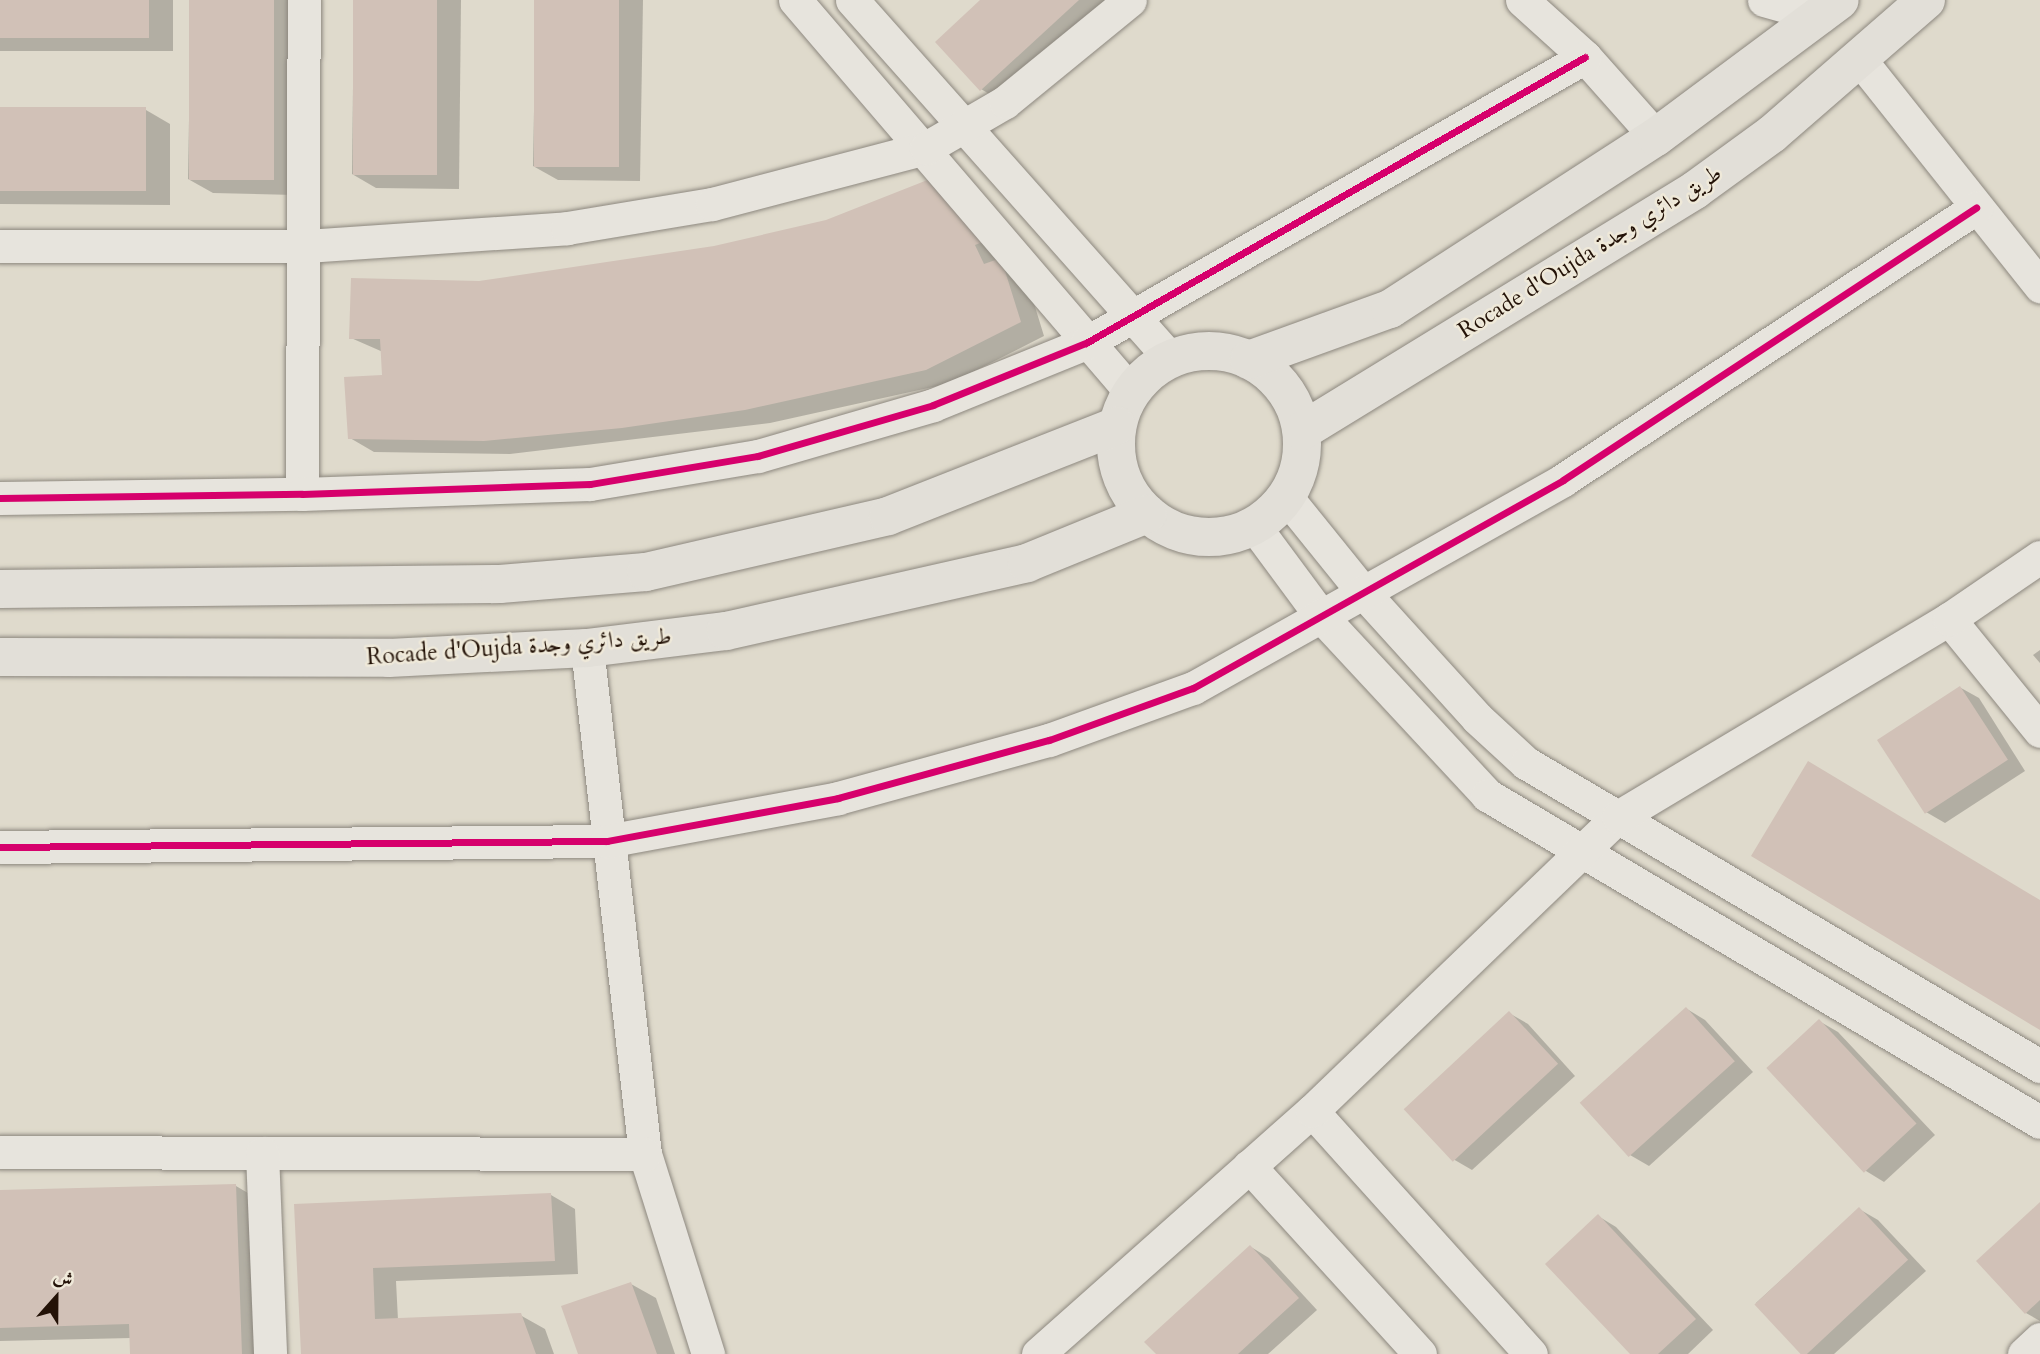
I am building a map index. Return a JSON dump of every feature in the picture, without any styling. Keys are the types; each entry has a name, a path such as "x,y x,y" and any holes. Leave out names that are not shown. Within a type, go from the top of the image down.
{"highway":[{"name":"Rocade d'Oujda طريق دائري وجدة","path":"1302,431 1685,197 1772,134 1861,61 1926,0"},
{"path":"1249,360 1390,309 1656,137 1831,8"},
{"path":"1197,352 1224,352 1249,360 1285,388 1302,431 1301,466 1287,498 1255,527 1228,537 1199,537 1172,530 1147,514 1121,474 1124,409 1142,379 1171,359 1197,352"},
{"path":"0,589 500,583 646,572 888,516 1124,409"},
{"name":"Rocade d'Oujda طريق دائري وجدة","path":"0,657 389,658 587,648 726,631 1027,563 1147,514"}],"street":[{"path":"302,495 306,246 304,0"},
{"path":"796,0 926,148 1086,343 1124,409"},
{"path":"852,0 963,129 1171,359"},
{"path":"0,246 306,246 580,226 712,204 926,148 963,129 1005,102 1130,0"},
{"path":"1522,0 1585,57 1656,137"},
{"path":"1764,0 1831,8"},
{"path":"0,498 302,495 590,484 758,456 933,405 1086,343 1134,319 1585,57"},
{"path":"1861,61 2040,286"},
{"path":"0,847 607,841 838,798 1049,740 1193,688 1563,480 1976,208"},
{"path":"1287,498 1363,591 1498,739 1550,779 2040,1066"},
{"path":"1255,527 1320,615 1470,780 1578,851 2040,1122"},
{"path":"1038,1354 1312,1111 1578,851 1618,817 1949,619 2040,557"},
{"path":"1949,619 2040,731"},
{"path":"587,648 607,841 645,1154 708,1354"},
{"path":"1312,1111 1531,1354"},
{"path":"0,1152 645,1154"},
{"path":"262,1153 270,1354"},
{"path":"1250,1166 1420,1354"},
{"path":"2024,1354 2040,1339"}],"building":[{"path":"0,0 149,0 149,38 0,38"},
{"path":"189,0 274,0 274,180 189,180"},
{"path":"353,0 437,0 437,175 353,175"},
{"path":"534,0 619,0 619,167 534,167"},
{"path":"980,0 1079,0 980,91 935,42"},
{"path":"0,107 146,107 146,191 0,191"},
{"path":"930,179 988,240 975,245 984,264 1001,258 1021,322 926,370 745,410 622,428 484,441 348,439 344,377 382,375 380,339 349,339 351,278 479,281 714,246 826,220"},
{"path":"1960,686 2008,760 1925,814 1877,740"},
{"path":"1808,761 2040,900 2040,1030 1751,856"},
{"path":"1686,1007 1735,1061 1629,1157 1580,1103"},
{"path":"1509,1011 1558,1064 1453,1162 1404,1109"},
{"path":"1819,1019 1917,1124 1864,1173 1766,1068"},
{"path":"236,1184 242,1354 130,1354 129,1324 0,1328 0,1190"},
{"path":"551,1193 555,1261 373,1268 375,1319 521,1313 536,1354 301,1354 294,1204"},
{"path":"2040,1202 2040,1300 2025,1314 1976,1261"},
{"path":"1859,1207 1908,1260 1807,1354 1801,1354 1754,1305"},
{"path":"1598,1214 1696,1319 1658,1354 1630,1354 1545,1264"},
{"path":"1250,1245 1299,1298 1238,1354 1156,1354 1144,1342"},
{"path":"631,1282 657,1354 578,1354 561,1306"}],"cycle path":[{"path":"0,498 302,494 590,484 758,456 933,405 1086,343 1585,57"},
{"path":"0,847 607,841 838,798 1049,740 1193,688 1563,480 1976,208"}]}
